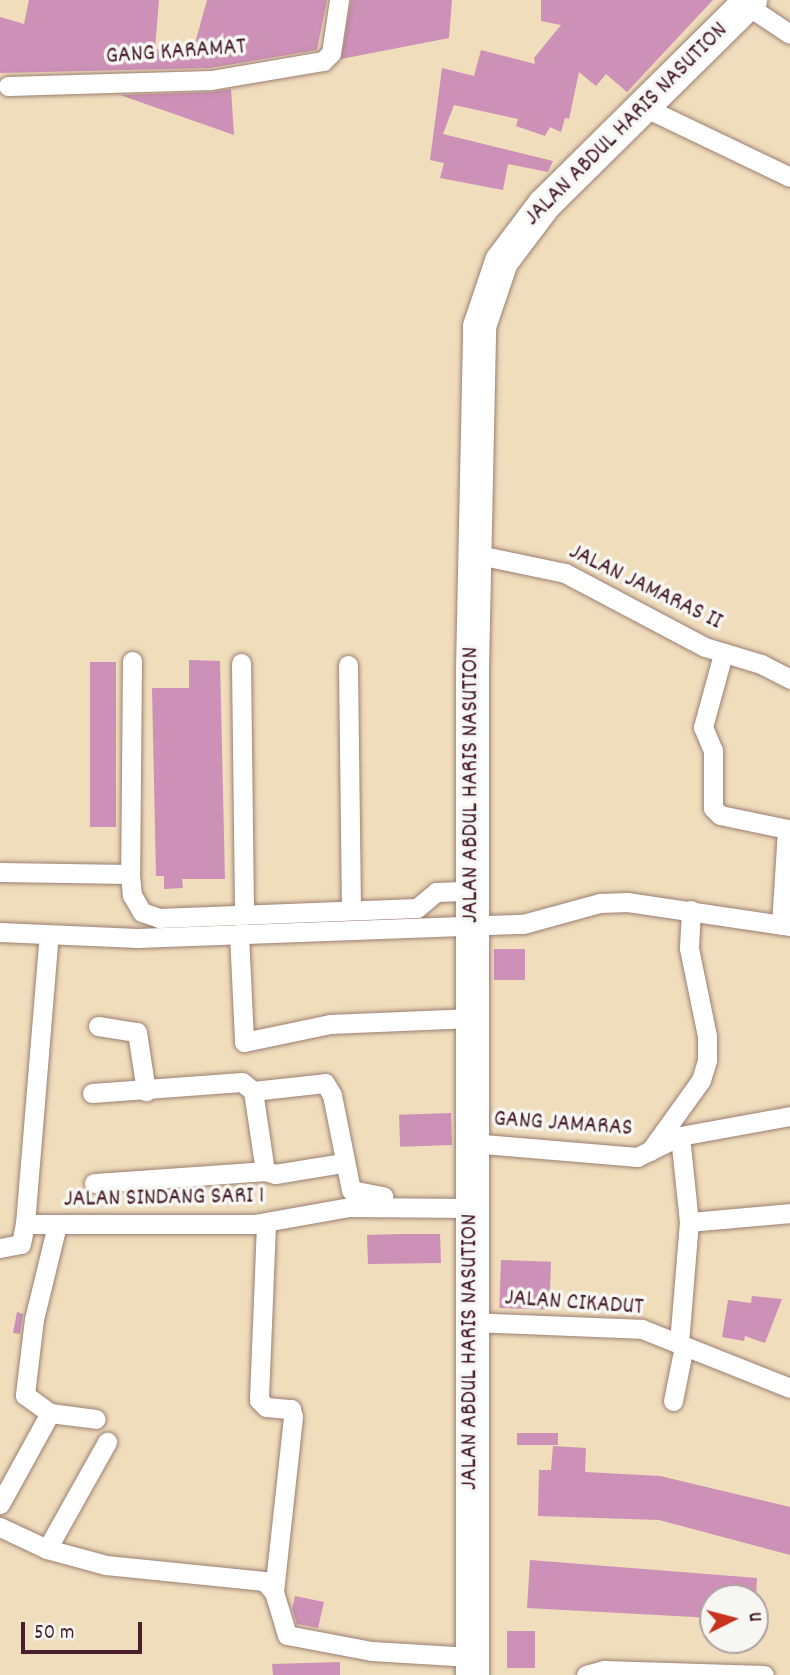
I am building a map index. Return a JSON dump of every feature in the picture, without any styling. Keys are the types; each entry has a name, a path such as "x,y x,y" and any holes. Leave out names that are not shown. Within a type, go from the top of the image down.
{"highway":[{"name":"JALAN ABDUL HARIS NASUTION","path":"472,1666 471,908 476,364 490,284 519,234 544,204 645,107 745,2"}],"street":[{"name":"GANG KARAMAT","path":"8,86 211,80 323,61 331,53 339,0"},
{"path":"745,2 790,34"},
{"path":"645,107 790,177"},
{"name":"JALAN JAMARAS II","path":"474,554 565,573 723,654 761,664 790,679"},
{"path":"0,932 137,938 351,910 417,908 436,892 471,908 529,923 600,903 691,910 785,925 787,830 720,814 713,808 713,750 703,727 723,654"},
{"path":"132,661 130,874 132,895 142,912 241,925 471,908"},
{"path":"241,663 244,1042 330,1024 472,1018"},
{"path":"348,665 351,910"},
{"path":"0,872 130,874"},
{"name":"GANG JAMARAS","path":"650,1152 658,1134 701,1080 706,1060 707,1036 688,948 691,910"},
{"path":"0,1248 21,1244 25,1224 49,935"},
{"path":"98,1026 137,1032 146,1091"},
{"path":"92,1093 242,1082 253,1091 265,1171"},
{"path":"253,1091 325,1083 329,1086 342,1163 351,1190 360,1195 471,1202"},
{"name":"GANG JAMARAS","path":"471,1143 637,1157 680,1136 790,1121"},
{"path":"673,1401 682,1344 689,1222 680,1136"},
{"path":"94,1183 265,1171 275,1174 342,1163"},
{"name":"JALAN SINDANG SARI 1","path":"25,1224 266,1224 349,1208 471,1202"},
{"path":"689,1222 790,1213"},
{"path":"266,1224 259,1399 266,1407 290,1409 293,1417 274,1592"},
{"path":"57,1225 34,1319 25,1395 50,1413 96,1419"},
{"name":"JALAN CIKADUT","path":"471,1322 642,1329 790,1388"},
{"path":"0,1504 50,1413"},
{"path":"47,1549 107,1442"},
{"path":"0,1528 47,1549 138,1569 255,1578 270,1584 287,1634 372,1651 472,1666"},
{"path":"586,1675 604,1670 764,1675"}],"building":[{"path":"29,0 159,0 155,49 163,50 163,56 182,55 194,47 207,0 327,0 317,50 210,68 0,73 0,17 24,24"},
{"path":"351,0 452,0 449,38 341,59"},
{"path":"541,0 713,0 627,92 606,74 596,86 579,72 569,119 565,118 561,132 550,127 545,136 516,126 518,119 454,105 443,134 553,161 548,172 508,164 503,190 440,178 444,163 430,160 442,68 474,76 481,50 535,64 534,58 561,25 541,21"},
{"path":"231,89 234,135 120,95 211,92"},
{"path":"189,660 220,661 225,879 182,879 183,888 164,889 164,876 156,876 152,688 189,688"},
{"path":"90,662 116,662 116,827 90,827"},
{"path":"494,949 525,949 525,980 494,980"},
{"path":"451,1113 452,1145 400,1147 399,1115"},
{"path":"440,1234 441,1263 368,1264 367,1235"},
{"path":"501,1260 551,1262 549,1310 499,1308"},
{"path":"752,1296 782,1299 765,1343 745,1336 744,1341 722,1337 728,1300 751,1303"},
{"path":"17,1312 23,1314 20,1334 13,1333"},
{"path":"517,1433 558,1433 558,1445 517,1445"},
{"path":"553,1446 586,1448 585,1472 660,1476 790,1507 790,1555 659,1520 538,1516 539,1470 551,1470"},
{"path":"530,1560 757,1578 757,1584 699,1584 699,1617 527,1608"},
{"path":"295,1596 324,1602 318,1628 297,1624 292,1609"},
{"path":"507,1631 535,1631 535,1668 507,1668"},
{"path":"340,1662 340,1675 273,1675 272,1664"}]}
